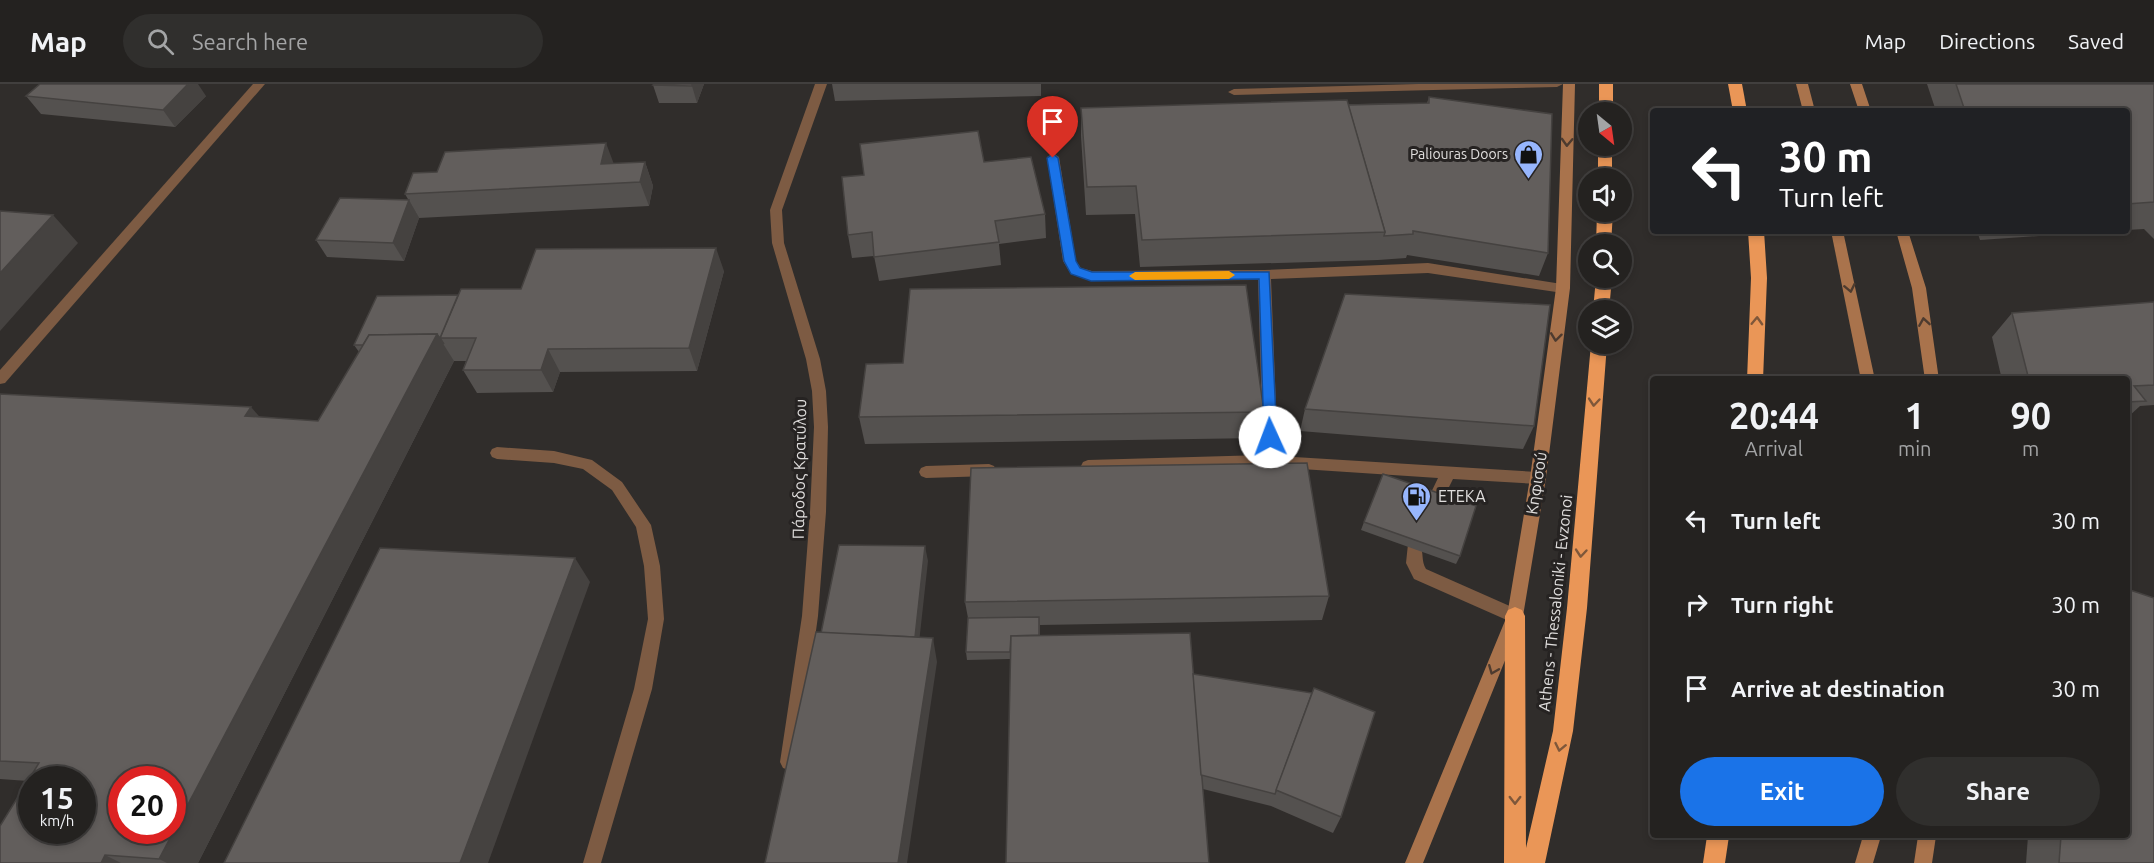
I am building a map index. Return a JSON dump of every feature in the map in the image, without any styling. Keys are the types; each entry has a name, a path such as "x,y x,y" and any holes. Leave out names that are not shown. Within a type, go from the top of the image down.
{"highway":[{"path":"1606,84 1606,102"},
{"path":"1735,84 1739,108"},
{"path":"1755,376 1759,278 1756,234"},
{"name":"Athens - Thessaloniki - Evzonoi","path":"1534,863 1563,731 1577,608 1598,354"},
{"path":"1515,616 1515,863"},
{"path":"1714,863 1718,838"}],"main road":[{"name":"Κηφισού","path":"1414,863 1515,616 1538,478 1563,288 1569,84"},
{"path":"1802,84 1808,108"},
{"path":"1857,84 1864,108"},
{"path":"1838,234 1867,376"},
{"path":"1903,234 1919,288 1931,376"},
{"path":"1864,863 1871,838"},
{"path":"1923,863 1927,838"}],"street":[{"path":"0,380 259,84"},
{"name":"Πάροδος Κρατύλου","path":"786,779 810,616 818,512 821,427 819,391 813,359 778,243 776,210 820,84"},
{"path":"1233,92 1557,84"},
{"path":"1053,158 1070,261 1076,271 1091,276 1264,275 1428,268 1563,288"},
{"path":"1264,275 1271,460"},
{"path":"497,453 554,457 587,464 617,486 643,525 652,566 656,619 643,689 592,863"},
{"path":"1069,467 1271,460 1538,478"},
{"path":"926,472 1010,469"},
{"path":"1435,501 1448,472"},
{"path":"1414,549 1414,563 1420,574 1515,616"}],"building":[{"path":"40,84 188,84 163,110 26,96"},
{"path":"692,84 692,86 653,85"},
{"path":"1956,84 2154,84 2154,202 2130,204 2130,108 1964,108"},
{"path":"1429,97 1552,114 1548,253 1413,231 1413,234 1384,236 1385,232 1348,105 1429,103"},
{"path":"1347,100 1385,232 1142,240 1136,186 1087,187 1081,108"},
{"path":"978,131 984,162 1031,157 1045,214 995,221 999,242 874,257 872,232 848,235 842,177 864,175 860,144"},
{"path":"606,143 601,164 645,162 640,182 405,194 413,173 437,172 445,152"},
{"path":"340,198 409,200 393,243 316,240"},
{"path":"0,211 53,215 0,273"},
{"path":"716,248 689,348 548,349 541,370 463,370 476,338 440,338 461,289 521,289 536,249"},
{"path":"1246,285 1264,412 859,417 866,364 903,363 910,289"},
{"path":"1345,294 1550,305 1534,426 1305,409"},
{"path":"458,295 440,338 444,344 437,334 369,335 363,345 354,345 377,296"},
{"path":"2154,302 2154,385 2134,386 2146,401 2130,402 2130,376 2028,376 2012,313"},
{"path":"437,334 186,808 186,766 108,766 108,844 167,844 159,859 105,855 101,863 0,863 0,826 18,797 18,844 96,844 96,766 37,766 39,763 0,761 0,394 251,407 245,416 318,421 369,335"},
{"path":"1307,463 1329,596 965,602 971,468"},
{"name":"ΕΤΕΚΑ","path":"1383,474 1476,506 1460,556 1364,522"},
{"path":"839,545 925,546 915,637 821,633"},
{"path":"380,548 575,558 460,863 224,863"},
{"path":"2130,590 2154,598 2154,863 2059,863 2061,838 2130,838"},
{"path":"1039,617 1039,635 1011,636 1010,652 966,652 968,618"},
{"path":"816,632 933,638 898,863 765,863"},
{"path":"1190,633 1209,863 1006,863 1011,636"},
{"path":"1193,674 1312,693 1275,794 1201,775"},
{"path":"1314,688 1375,712 1341,817 1276,790"}],"slow traffic":[{"path":"1135,276 1229,275"}],"place":[{"name":"Paliouras Doors","path":"1529,180"},
{"name":"ΕΤΕΚΑ","path":"1417,522"}],"route":[{"path":"1053,158 1070,261 1076,271 1091,276 1264,275 1270,437"}]}
